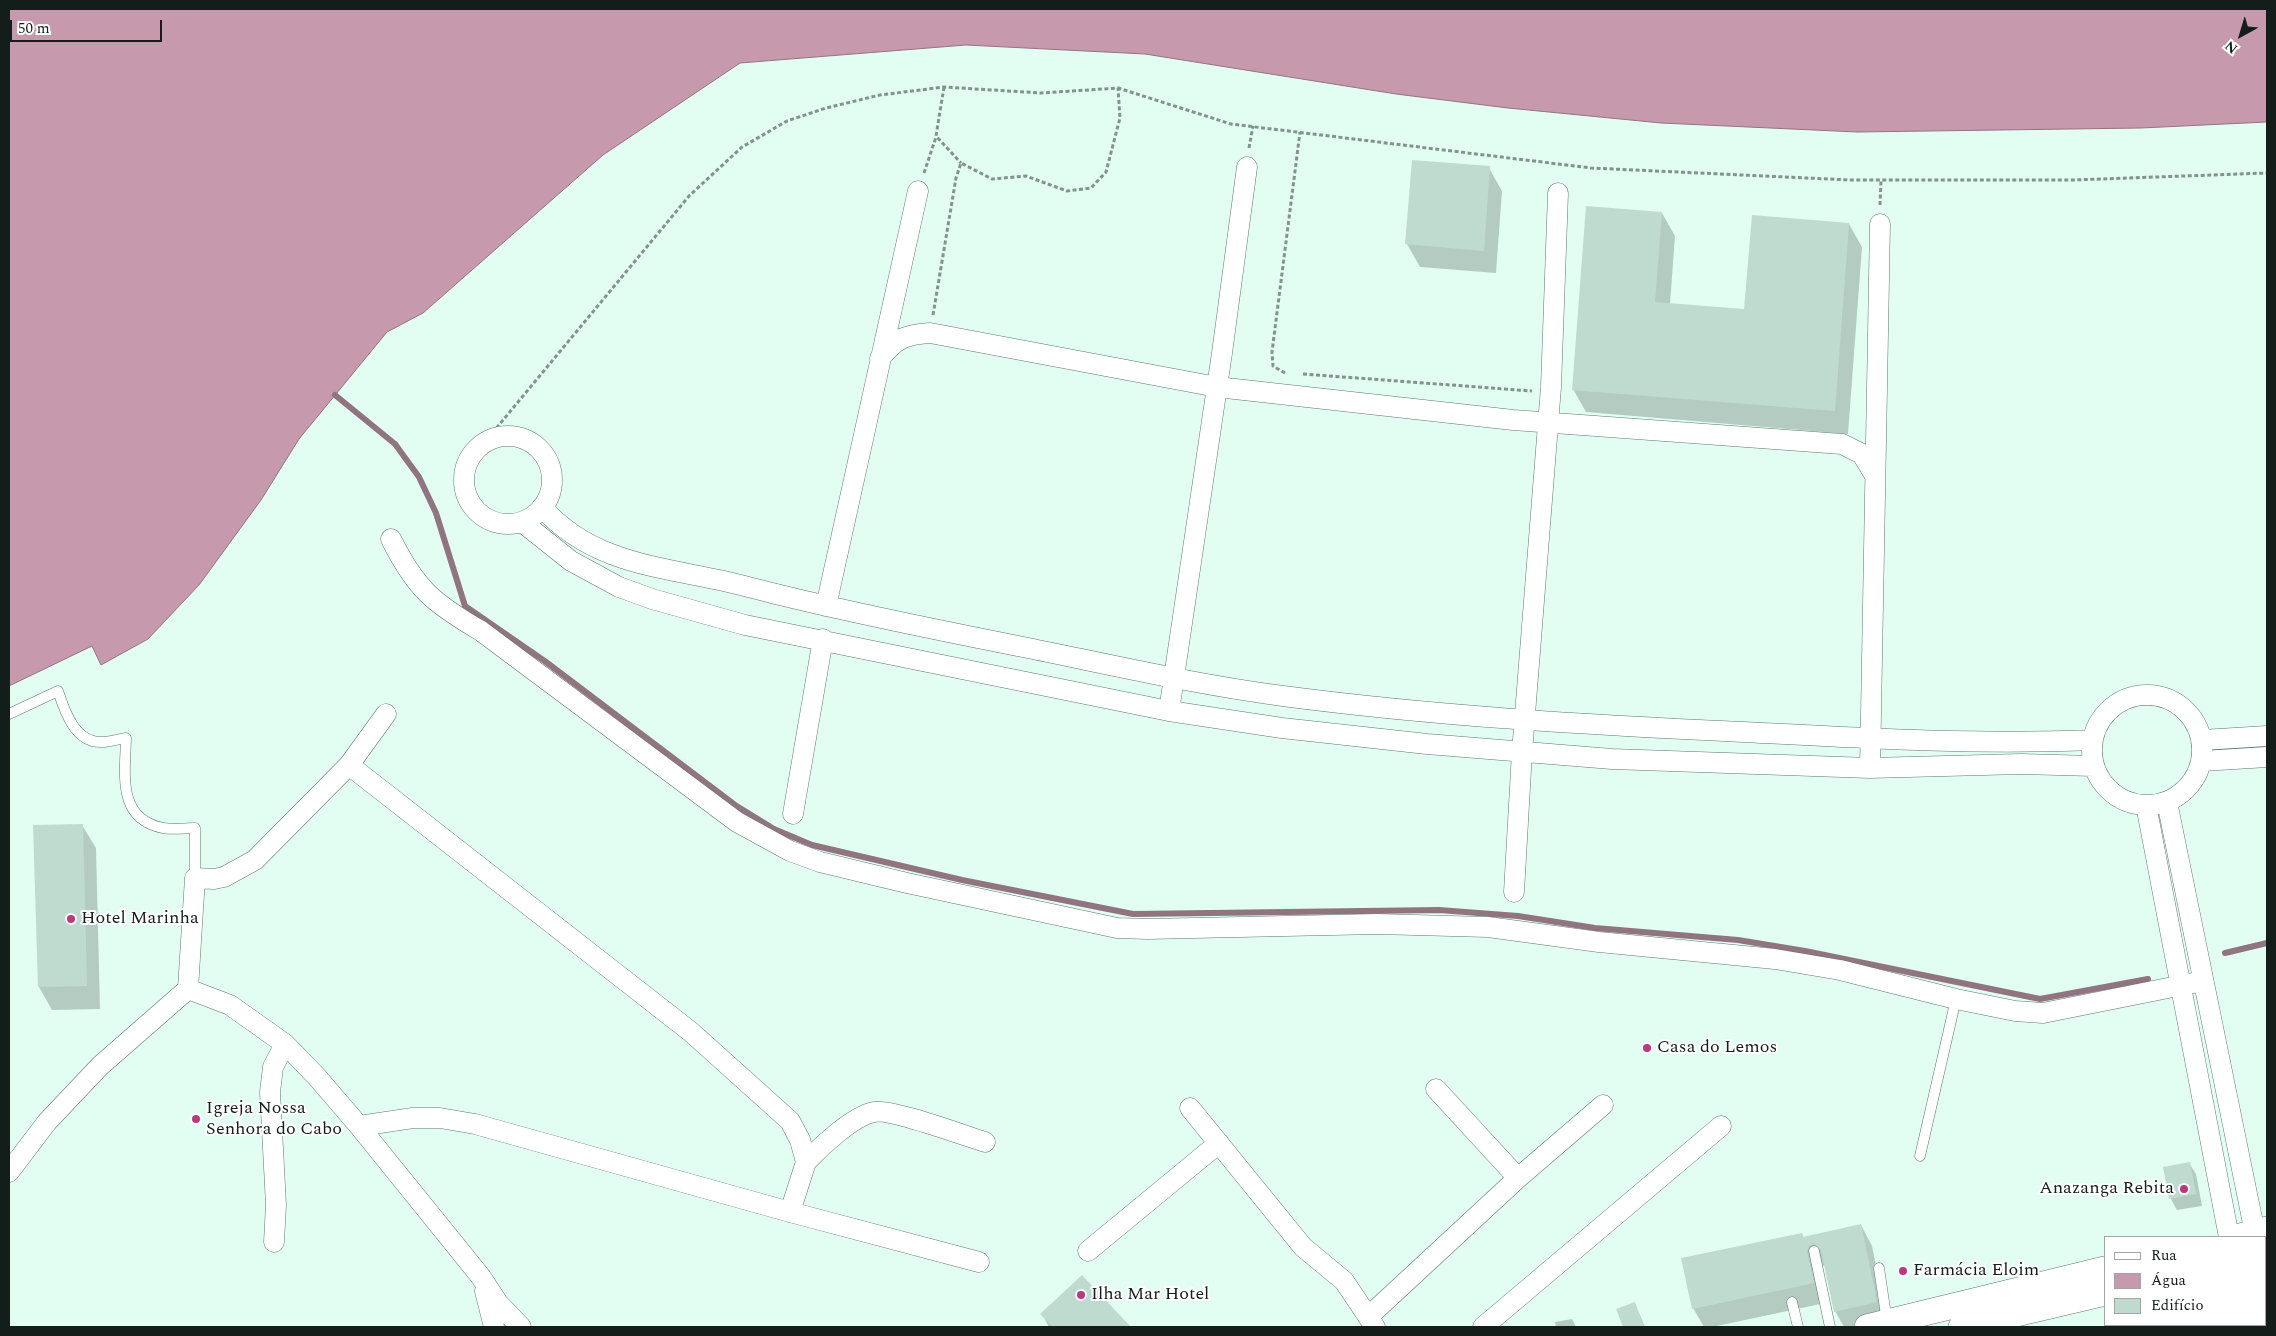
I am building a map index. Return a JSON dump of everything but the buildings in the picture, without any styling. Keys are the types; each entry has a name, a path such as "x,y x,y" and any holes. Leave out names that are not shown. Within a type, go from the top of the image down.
{"street":[{"path":"1169,710 1217,387 1247,168"},
{"path":"826,606 918,191"},
{"path":"1514,892 1522,752 1550,392 1558,193"},
{"path":"1870,768 1880,224"},
{"path":"880,358 895,341 912,334 930,333 1217,387 1548,423 1842,444 1862,454 1874,474"},
{"path":"498,437 527,440 539,449 548,461 552,475 551,489 542,507 536,514 522,522 510,524 495,522 483,516 473,506 466,493 464,479 467,465 474,452 484,443 498,437"},
{"path":"542,507 568,533 603,553 634,563 718,580 826,606 1174,678 1282,696 1614,726 1870,739 2021,743 2092,740"},
{"path":"522,522 571,561 619,587 652,599 745,625 823,639 1169,710 1282,728 1612,759 1870,768 2021,764 2094,766"},
{"path":"391,539 406,569 426,595 452,615 481,631 736,822 790,851 820,862 1117,928 1158,929 1377,924 1488,927 1599,942 1775,959 1840,970 1956,999 2015,1011 2043,1013 2203,982"},
{"path":"793,814 823,639"},
{"path":"2138,694 2164,697 2186,709 2196,723 2202,740 2202,761 2197,774 2189,786 2167,802 2146,805 2120,798 2100,779 2094,766 2092,740 2098,724 2108,710 2122,700 2138,694"},
{"path":"9,1172 47,1122 100,1066 188,989 195,878 224,877 250,864 349,765 386,714"},
{"path":"2202,740 2267,736"},
{"path":"2202,761 2267,757"},
{"path":"349,765 691,1032 790,1121 800,1140 806,1162"},
{"path":"2167,802 2257,1236"},
{"path":"2146,805 2229,1236"},
{"path":"188,989 230,1005 285,1044 318,1077 481,1277 498,1303 521,1327"},
{"path":"274,1242 276,1205 270,1092 273,1067 285,1044"},
{"path":"1436,1089 1518,1178"},
{"path":"1190,1108 1304,1247 1344,1280 1372,1322 1518,1178 1603,1105"},
{"path":"790,1212 806,1162 816,1151 860,1117 875,1111 892,1113 985,1142"},
{"path":"359,1126 413,1118 440,1118 475,1124 790,1212 979,1262"},
{"path":"1483,1327 1721,1126"},
{"path":"1088,1251 1219,1143"},
{"path":"1877,1325 2104,1269"},
{"path":"481,1277 494,1327"},
{"path":"1960,1327 2104,1293"}],"lane":[{"path":"9,714 58,691 68,720 84,738 101,742 126,738 126,795 134,814 148,823 164,828 195,828 195,878"},
{"path":"1920,1156 1956,999"},
{"path":"1814,1251 1830,1327"},
{"path":"1877,1325 1879,1268"},
{"path":"1792,1302 1798,1327"}],"path":[{"path":"918,191 936,136 944,87"},
{"path":"484,443 689,196 742,148 787,121 826,108 880,95 944,87 1041,93 1118,88 1232,124 1591,168 1881,180 2063,180 2267,172"},
{"path":"936,136 960,163 992,179 1026,176 1067,191 1091,188 1106,172 1120,118 1118,88"},
{"path":"1300,132 1272,352 1273,366 1283,373 1550,392"},
{"path":"930,333 960,163"},
{"path":"1880,224 1881,180"}],"water":[{"path":"9,9 2267,9 2267,122 2141,128 1857,132 1661,123 1508,108 1396,94 1145,54 966,45 740,63 603,155 423,313 387,332 299,439 261,500 199,585 148,639 101,665 92,646 9,686"}],"waterway":[{"path":"335,395 395,444 419,477 436,513 465,606 546,662 735,805 774,829 812,845 962,880 1133,914 1439,910 1518,916 1595,928 1738,940 1805,951 2040,999 2148,979"},
{"path":"2225,953 2267,943"}],"place":[{"name":"Hotel Marinha","path":"71,919"},
{"name":"Casa do Lemos","path":"1647,1048"},
{"name":"Igreja Nossa Senhora do Cabo","path":"196,1119"},
{"name":"Anazanga Rebita","path":"2184,1189"},
{"name":"Farmácia Eloim","path":"1903,1271"},
{"name":"Ilha Mar Hotel","path":"1081,1295"}]}
